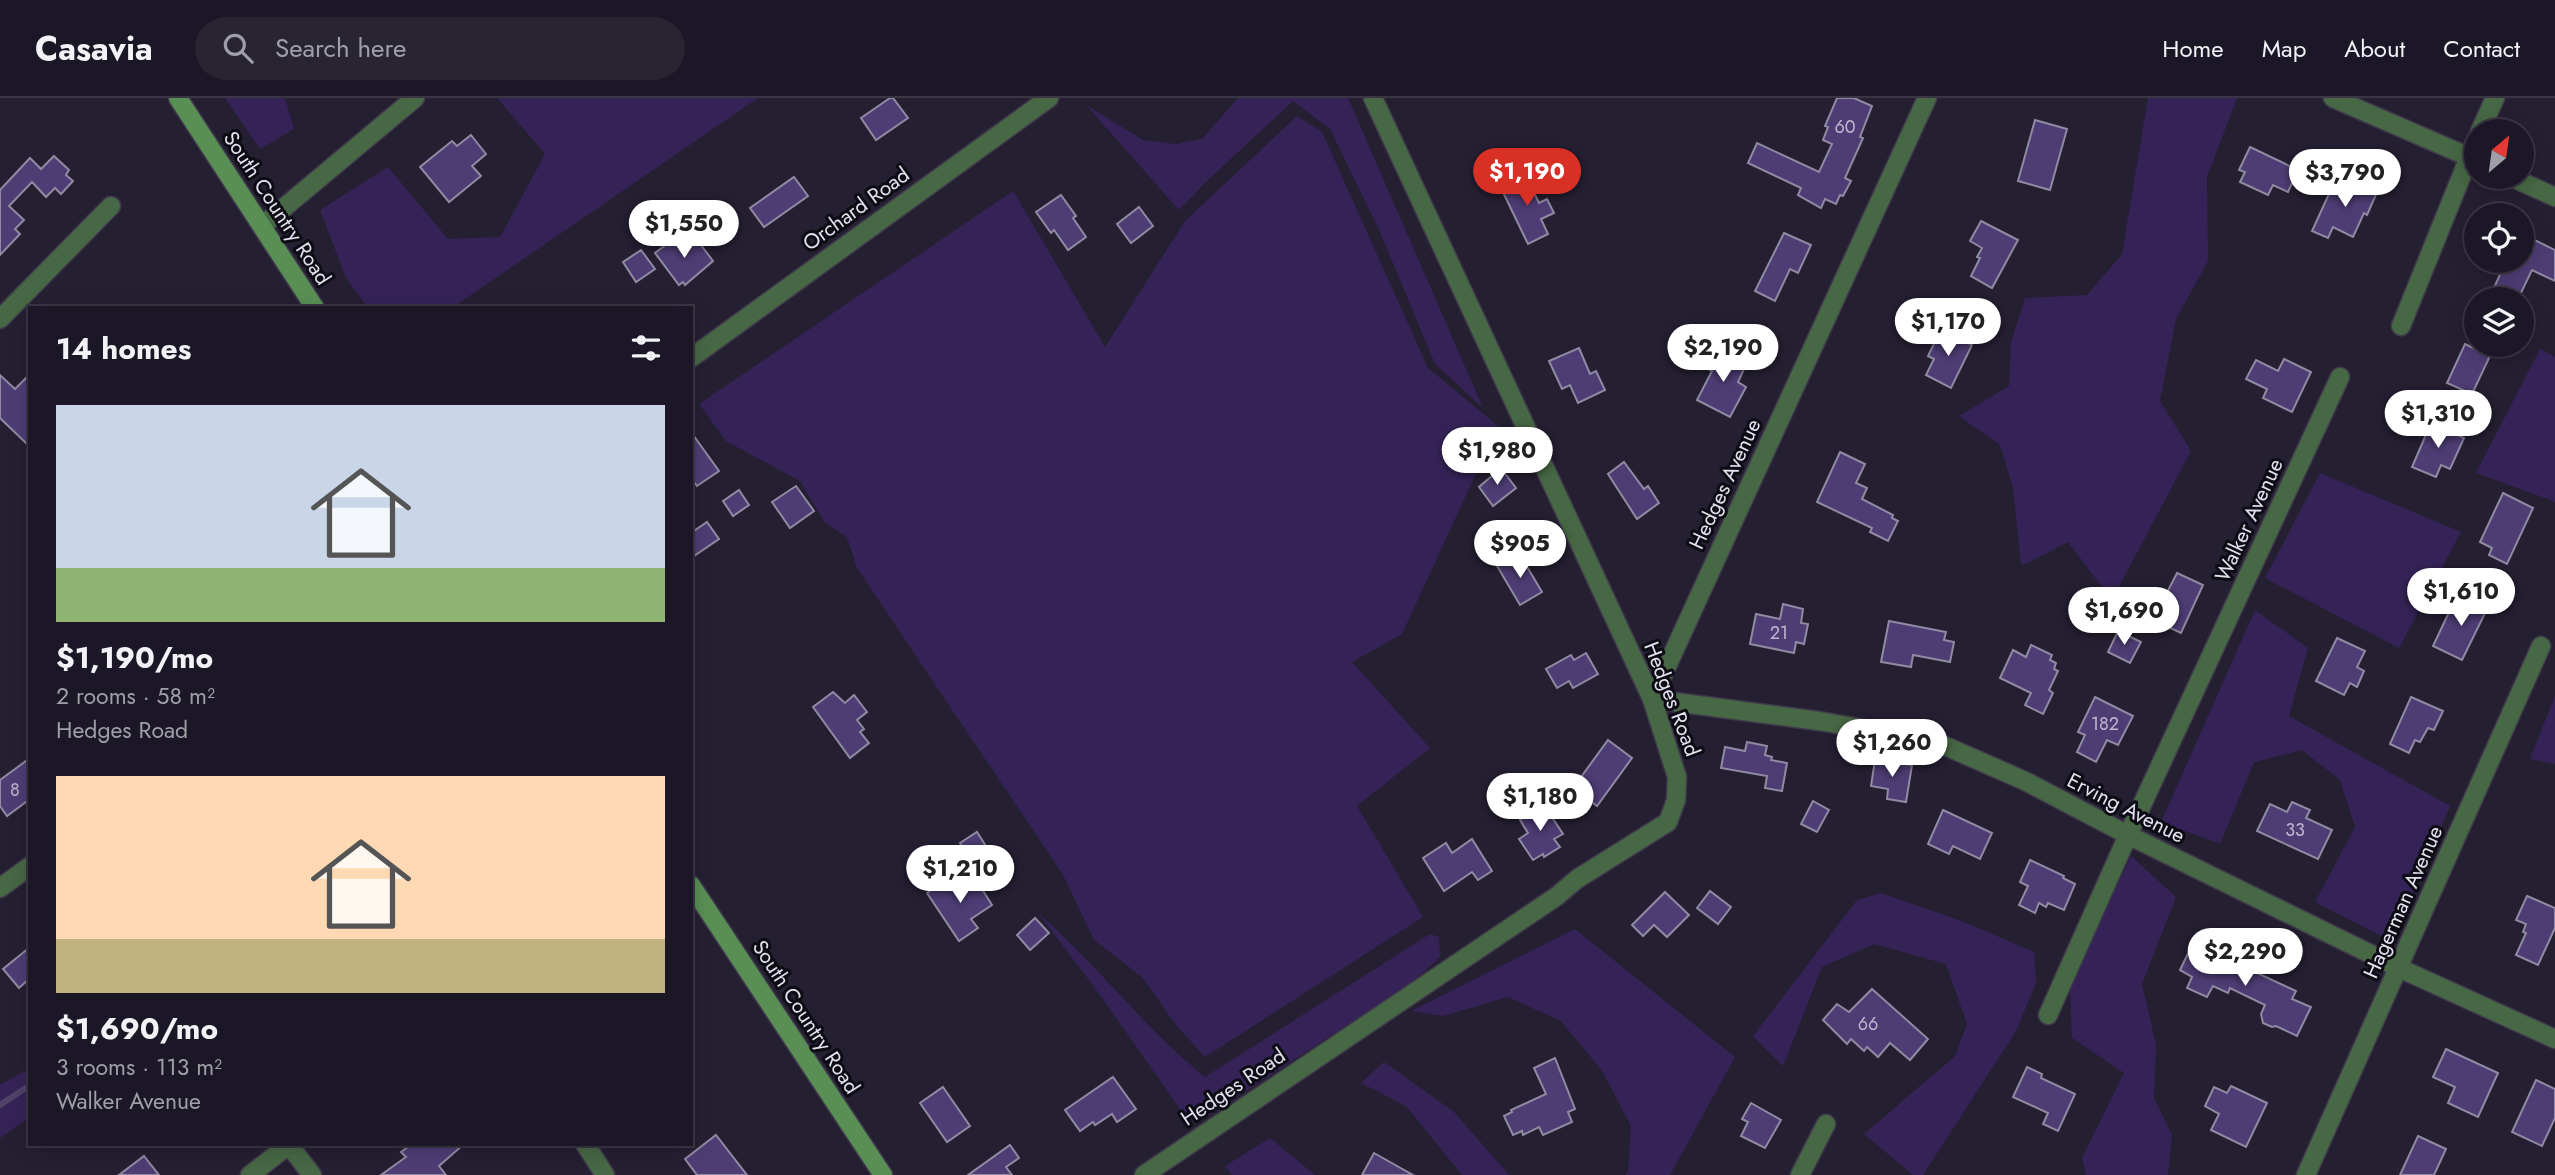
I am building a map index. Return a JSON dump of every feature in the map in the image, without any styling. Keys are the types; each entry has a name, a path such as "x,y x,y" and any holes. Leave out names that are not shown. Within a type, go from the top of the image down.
{"main road":[{"name":"South Country Road","path":"178,98 314,306"},
{"name":"South Country Road","path":"693,888 883,1175"}],"street":[{"path":"262,226 415,98"},
{"name":"Orchard Road","path":"693,357 1049,98"},
{"name":"Hedges Road","path":"1144,1175 1557,896 1577,879 1668,822 1676,800 1677,778 1652,699 1373,98"},
{"name":"Hedges Avenue","path":"1652,699 1927,98"},
{"path":"2333,98 2464,148"},
{"path":"2485,119 2495,98"},
{"path":"2401,326 2464,176"},
{"path":"2534,187 2555,197"},
{"path":"0,319 111,206"},
{"name":"Walker Avenue","path":"2048,1014 2340,377"},
{"name":"Hagerman Avenue","path":"2306,1175 2540,646"},
{"name":"Erving Avenue","path":"1652,699 1818,721 1934,741 2025,781 2128,835 2399,968 2555,1039"},
{"path":"0,888 28,867"},
{"path":"1800,1175 1826,1124"},
{"path":"250,1175 288,1146"},
{"path":"290,1146 312,1175"},
{"path":"586,1146 605,1175"}],"shaded area":[{"path":"225,98 285,98 294,129 260,149"},
{"path":"497,98 758,98 455,306 367,306 346,278 320,210 388,167 448,239 500,237 545,154"},
{"path":"1238,98 1348,98 1483,408 1435,364 1380,232 1330,129 1293,101 1179,210 1086,105 1143,140 1176,144 1202,139"},
{"path":"2148,98 2237,98 2207,177 2208,261 2176,319 2160,401 2191,451 2112,600 2068,542 2021,566 2013,488 2000,445 1959,416 2009,386 2011,342 2025,298 2087,295 2122,254"},
{"path":"1297,116 1322,132 1428,368 1498,426 1402,634 1352,662 1430,748 1357,806 1423,917 1205,1057 1176,1025 1142,977 1094,940 1063,875 857,568 847,537 825,523 800,481 726,441 699,404 1013,191 1105,347 1185,221"},
{"path":"2540,349 2555,357 2555,504 2476,473"},
{"path":"2320,473 2461,532 2399,648 2265,578"},
{"path":"2255,610 2308,648 2289,716 2450,806 2393,942 2315,902 2355,827 2340,780 2302,750 2254,762 2220,844 2161,822"},
{"path":"2555,696 2555,764 2530,759"},
{"path":"2131,856 2176,897 2142,984 2156,1045 2154,1098 2172,1135 2168,1175 2086,1175 2082,1158 2124,1073 2072,1038 2070,986"},
{"path":"1881,893 1964,922 2034,952 2036,983 2016,1031 1923,1175 1913,1175 1864,1134 1955,1056 1967,1024 1946,964 1874,944 1822,967 1783,1066 1753,1036 1857,900"},
{"path":"1038,913 1161,1038 1205,1077 1430,934 1439,937 1440,957 1413,982 1206,1117 1187,1119 1095,988"},
{"path":"1575,929 1735,1057 1670,1175 1625,1175 1628,1172 1631,1126 1602,1071 1561,1021 1508,997 1443,1016 1411,1011"},
{"path":"1384,1062 1454,1112 1509,1175 1462,1175 1406,1106 1361,1083"},
{"path":"28,1069 28,1118 0,1138 0,1085"},
{"path":"1270,1138 1315,1175 1232,1175 1225,1166"}],"building":[{"path":"893,98 908,118 876,140 861,118"},
{"path":"1837,98 1854,98 1872,106 1860,137 1863,138 1845,178 1851,181 1836,204 1825,199 1821,208 1798,195 1801,188 1748,163 1757,143 1819,172 1832,144 1823,140 1828,127 1825,126"},
{"path":"2035,120 2067,129 2050,190 2018,181"},
{"path":"471,135 486,154 472,166 481,176 449,202 420,167 452,141 457,146"},
{"path":"2250,147 2298,170 2288,192 2273,185 2268,195 2240,182 2245,172 2239,170"},
{"path":"54,156 69,170 66,175 73,181 61,194 55,188 46,197 32,182 9,206 24,220 15,229 20,234 0,255 0,190 30,158 41,169"},
{"path":"1525,174 1539,203 1547,199 1554,213 1541,219 1548,234 1528,244 1500,186"},
{"path":"794,177 808,196 764,227 750,208"},
{"path":"2358,181 2378,190 2353,237 2333,227 2328,238 2312,231 2334,183 2353,192"},
{"path":"1061,195 1076,216 1073,218 1086,237 1068,250 1054,230 1051,233 1036,212"},
{"path":"1139,207 1153,226 1131,243 1117,224"},
{"path":"1981,221 2018,240 1992,288 1971,276 1982,248 1970,241"},
{"path":"1784,233 1811,245 1798,273 1790,269 1775,301 1755,291"},
{"path":"695,237 713,261 685,285 683,282 679,285 655,253 675,238 682,247"},
{"path":"2534,240 2555,250 2555,281 2534,271"},
{"path":"641,250 655,269 636,282 623,262"},
{"path":"2501,273 2531,273 2524,287 2494,287"},
{"path":"1941,329 1972,345 1951,388 1926,375 1934,359 1928,356"},
{"path":"2464,346 2464,357 2490,357 2472,394 2447,383"},
{"path":"1579,348 1590,374 1596,371 1605,390 1578,403 1570,385 1562,389 1549,361"},
{"path":"1716,349 1746,365 1738,382 1746,387 1730,417 1697,400 1712,371 1706,368"},
{"path":"2284,359 2311,372 2292,412 2263,398 2267,389 2246,379 2256,360 2278,371"},
{"path":"0,375 15,389 28,376 28,445 0,418"},
{"path":"2431,423 2464,438 2450,469 2441,465 2436,477 2412,467"},
{"path":"693,435 719,471 697,486 693,481"},
{"path":"1840,452 1865,464 1856,483 1867,488 1862,499 1893,515 1892,518 1898,521 1888,541 1870,532 1872,528 1817,502"},
{"path":"1624,462 1644,489 1648,486 1659,503 1637,519 1608,474"},
{"path":"1501,468 1516,488 1493,506 1479,487"},
{"path":"796,486 814,511 790,528 772,502"},
{"path":"739,490 749,505 733,516 723,501"},
{"path":"2503,493 2533,508 2507,564 2489,555 2492,548 2480,542"},
{"path":"707,522 719,539 693,557 693,532"},
{"path":"1512,558 1526,565 1542,592 1520,605 1497,566"},
{"path":"2177,573 2203,585 2181,633 2155,621"},
{"path":"2471,594 2490,603 2462,660 2433,646 2451,608 2462,613"},
{"path":"1783,604 1803,609 1801,623 1808,624 1804,644 1796,642 1794,653 1750,644 1756,614 1780,619"},
{"path":"1889,621 1946,632 1944,640 1954,642 1950,662 1913,655 1911,667 1881,662"},
{"path":"2118,631 2141,642 2130,663 2108,652"},
{"path":"2337,638 2365,651 2357,667 2364,671 2357,687 2350,683 2344,695 2316,681"},
{"path":"2031,645 2052,655 2050,660 2056,663 2054,669 2058,671 2049,690 2053,693 2043,714 2025,705 2031,693 2000,678 2013,650 2026,657"},
{"path":"1586,653 1598,674 1573,688 1569,681 1557,688 1546,669 1571,655 1574,660"},
{"path":"833,692 845,703 854,695 867,712 857,720 864,729 860,732 869,743 850,758 813,707"},
{"path":"2095,697 2133,716 2118,745 2107,740 2096,762 2077,752 2085,735 2078,732"},
{"path":"2411,697 2443,711 2434,730 2428,728 2420,742 2415,740 2409,753 2390,744"},
{"path":"1608,740 1632,758 1597,806 1573,788"},
{"path":"1747,742 1767,746 1765,755 1772,757 1771,760 1787,763 1782,791 1765,788 1767,776 1721,768 1725,747 1745,751"},
{"path":"28,759 28,800 7,816 0,806 0,780"},
{"path":"1875,760 1912,765 1906,802 1887,799 1888,789 1871,786"},
{"path":"1813,801 1829,810 1817,832 1801,824"},
{"path":"2292,802 2310,810 2306,818 2332,830 2318,859 2257,831 2270,804 2287,812"},
{"path":"1544,805 1563,834 1554,839 1560,847 1533,860 1519,839 1528,833 1520,820"},
{"path":"1943,810 1992,833 1980,859 1953,846 1949,854 1928,844"},
{"path":"977,832 991,854 975,865 960,843"},
{"path":"1472,839 1492,871 1478,880 1472,872 1444,891 1423,858 1446,843 1452,853"},
{"path":"2030,860 2075,884 2064,910 2048,903 2046,907 2039,903 2035,913 2019,905 2028,886 2020,882"},
{"path":"973,875 992,905 971,919 978,928 959,941 927,893 946,880 953,889"},
{"path":"1710,891 1731,907 1718,924 1697,908"},
{"path":"1665,892 1689,915 1667,937 1654,925 1643,936 1632,925"},
{"path":"2527,896 2555,908 2555,928 2538,965 2516,955 2526,933 2523,932 2526,924 2516,920"},
{"path":"1035,918 1049,933 1030,950 1017,935"},
{"path":"2193,943 2296,991 2292,999 2311,1007 2297,1036 2263,1023 2261,1014 2265,1005 2230,988 2228,993 2213,986 2207,997 2187,988 2192,977 2180,970"},
{"path":"28,949 28,980 19,988 3,969"},
{"path":"1872,989 1928,1039 1910,1060 1890,1043 1878,1057 1867,1047 1864,1051 1851,1039 1847,1044 1823,1020 1837,1004 1849,1012"},
{"path":"2446,1049 2498,1073 2478,1117 2448,1103 2455,1087 2433,1077"},
{"path":"1555,1058 1575,1109 1568,1112 1572,1122 1543,1135 1539,1127 1523,1135 1522,1131 1513,1135 1504,1116 1546,1094 1534,1068"},
{"path":"2027,1067 2042,1074 2041,1078 2075,1094 2058,1131 2043,1124 2048,1113 2013,1097"},
{"path":"1113,1077 1136,1109 1117,1122 1112,1114 1080,1131 1065,1110"},
{"path":"2536,1080 2555,1089 2555,1118 2542,1146 2512,1132"},
{"path":"2231,1086 2267,1103 2246,1147 2211,1130 2219,1114 2205,1106 2214,1087 2227,1093"},
{"path":"943,1087 970,1126 947,1142 920,1103"},
{"path":"1751,1103 1781,1120 1765,1148 1741,1136 1748,1122 1742,1119"},
{"path":"716,1135 747,1175 697,1175 685,1159"},
{"path":"2418,1136 2446,1149 2434,1175 2400,1175"},
{"path":"1010,1145 1019,1158 1006,1167 1012,1175 968,1175"},
{"path":"409,1146 462,1146 439,1166 446,1175 381,1175 406,1157 401,1152"},
{"path":"1374,1153 1390,1162 1413,1175 1362,1175"},
{"path":"144,1156 159,1175 119,1175"}],"waterway":[{"path":"0,1105 28,1086"}]}
